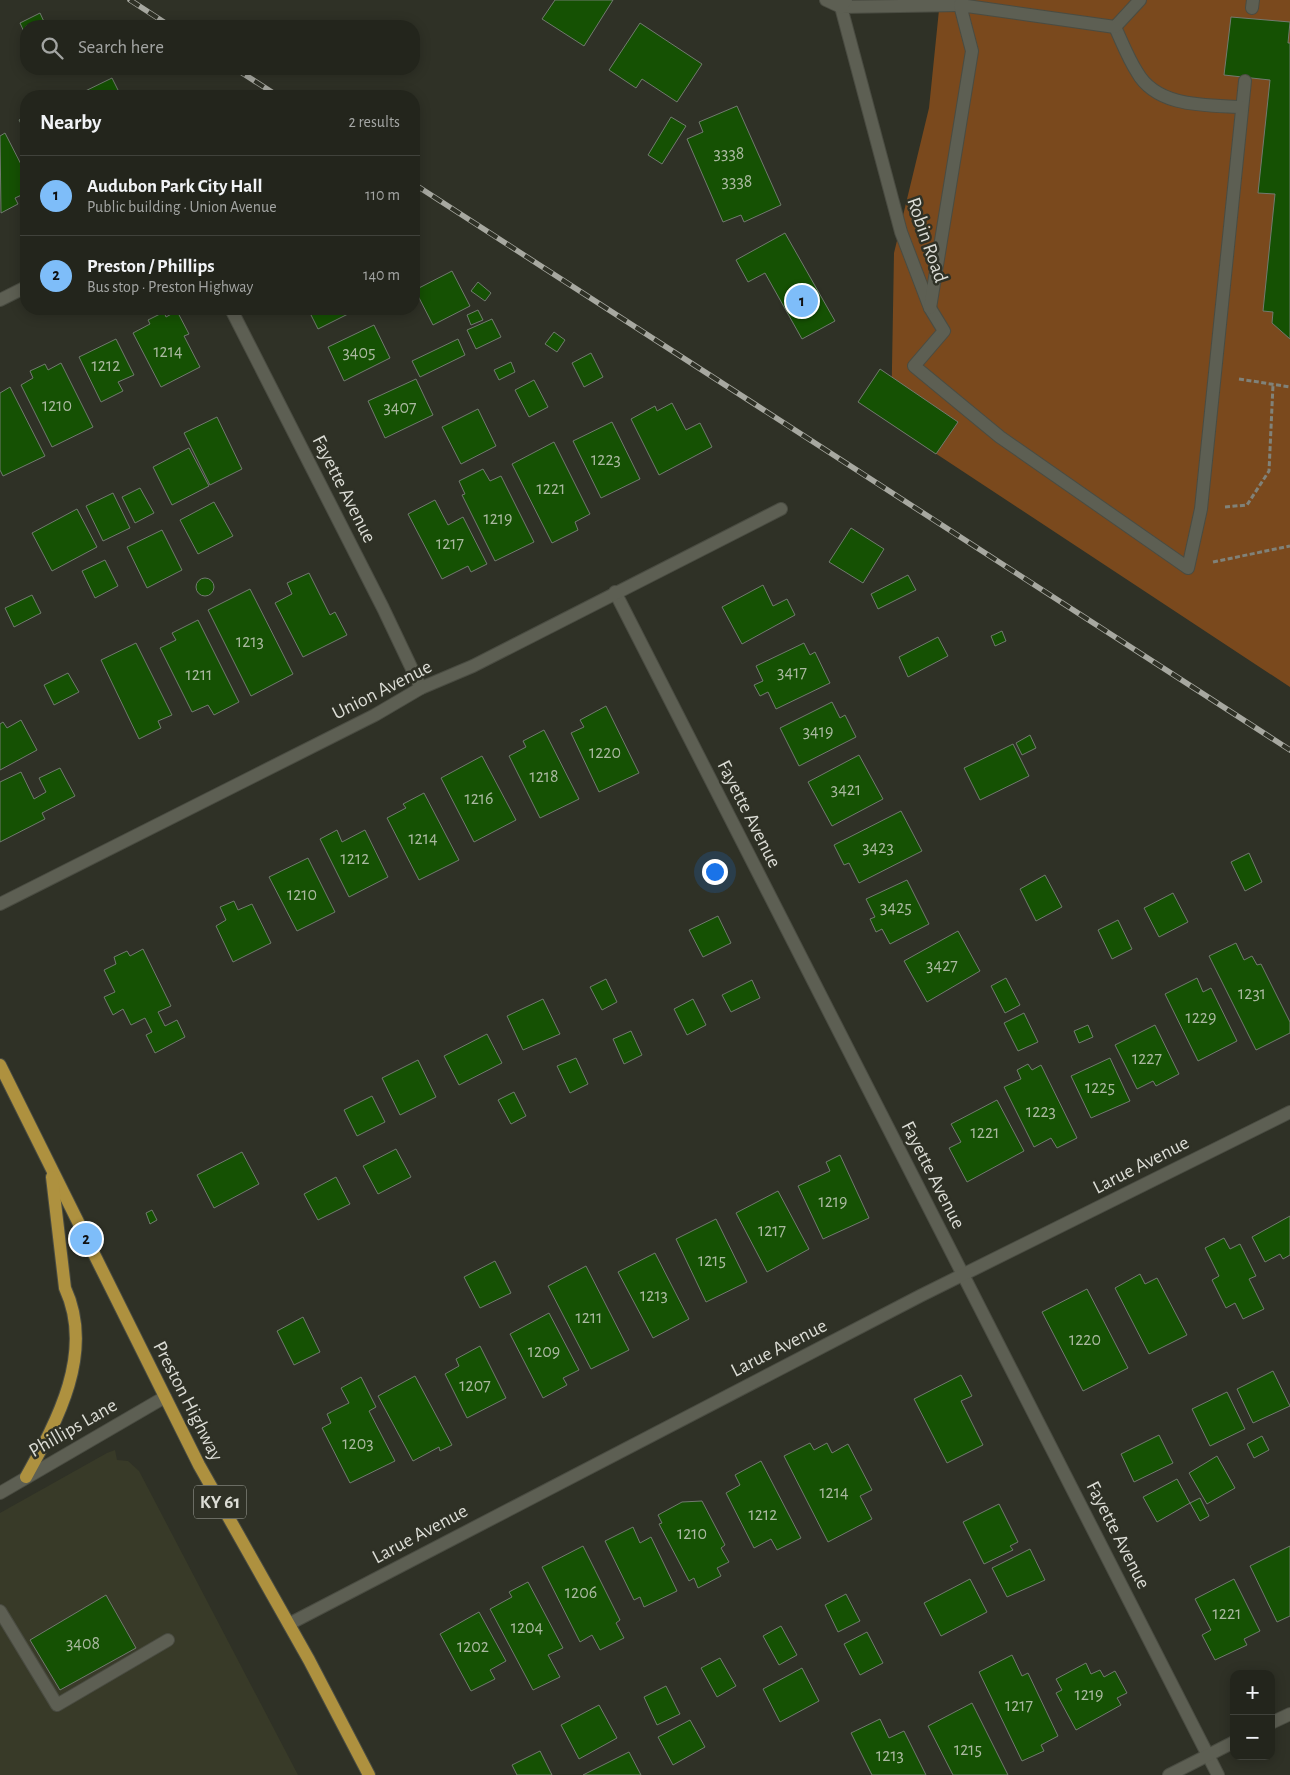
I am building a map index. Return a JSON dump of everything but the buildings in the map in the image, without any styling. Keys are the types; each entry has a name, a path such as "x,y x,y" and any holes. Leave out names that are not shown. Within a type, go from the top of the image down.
{"main road":[{"name":"Preston Highway","path":"0,1064 200,1465 289,1624 369,1775"},
{"path":"26,1477 53,1427 76,1361 77,1332 72,1302 65,1288 51,1167"}],"street":[{"path":"826,0 843,4 960,3 1116,27"},
{"path":"1116,27 1140,0"},
{"path":"930,308 972,51 960,3"},
{"name":"Robin Road","path":"843,4 901,232 930,308 944,331 914,366 1000,437 1188,568"},
{"path":"1116,27 1138,74 1156,93 1186,104 1242,107"},
{"path":"1188,568 1201,509 1245,81"},
{"path":"0,300 20,290"},
{"name":"Fayette Avenue","path":"234,315 383,608 421,688"},
{"name":"Union Avenue","path":"0,904 375,715 421,688 473,666 781,509"},
{"name":"Fayette Avenue","path":"615,592 1218,1775"},
{"name":"Larue Avenue","path":"289,1624 531,1497 963,1276 1290,1112"},
{"name":"Phillips Lane","path":"0,1492 165,1397"},
{"path":"0,1611 57,1705 168,1640"},
{"path":"1275,1721 1290,1714"},
{"path":"1169,1775 1230,1744"}],"path":[{"path":"1215,375 1290,387"},
{"path":"1201,509 1247,505 1269,471 1274,385"},
{"path":"1188,568 1290,546"}],"shaded area":[{"path":"940,0 1290,0 1290,687 891,424 894,253 929,108"},
{"path":"115,1450 117,1460 128,1461 139,1471 298,1775 0,1775 0,1513"}],"railway":[{"path":"130,0 161,20"},
{"path":"245,75 269,90"},
{"path":"420,188 1290,750"}],"place":[{"name":"Audubon Park City Hall","path":"802,301"},
{"name":"Preston / Phillips","path":"86,1239"}]}
